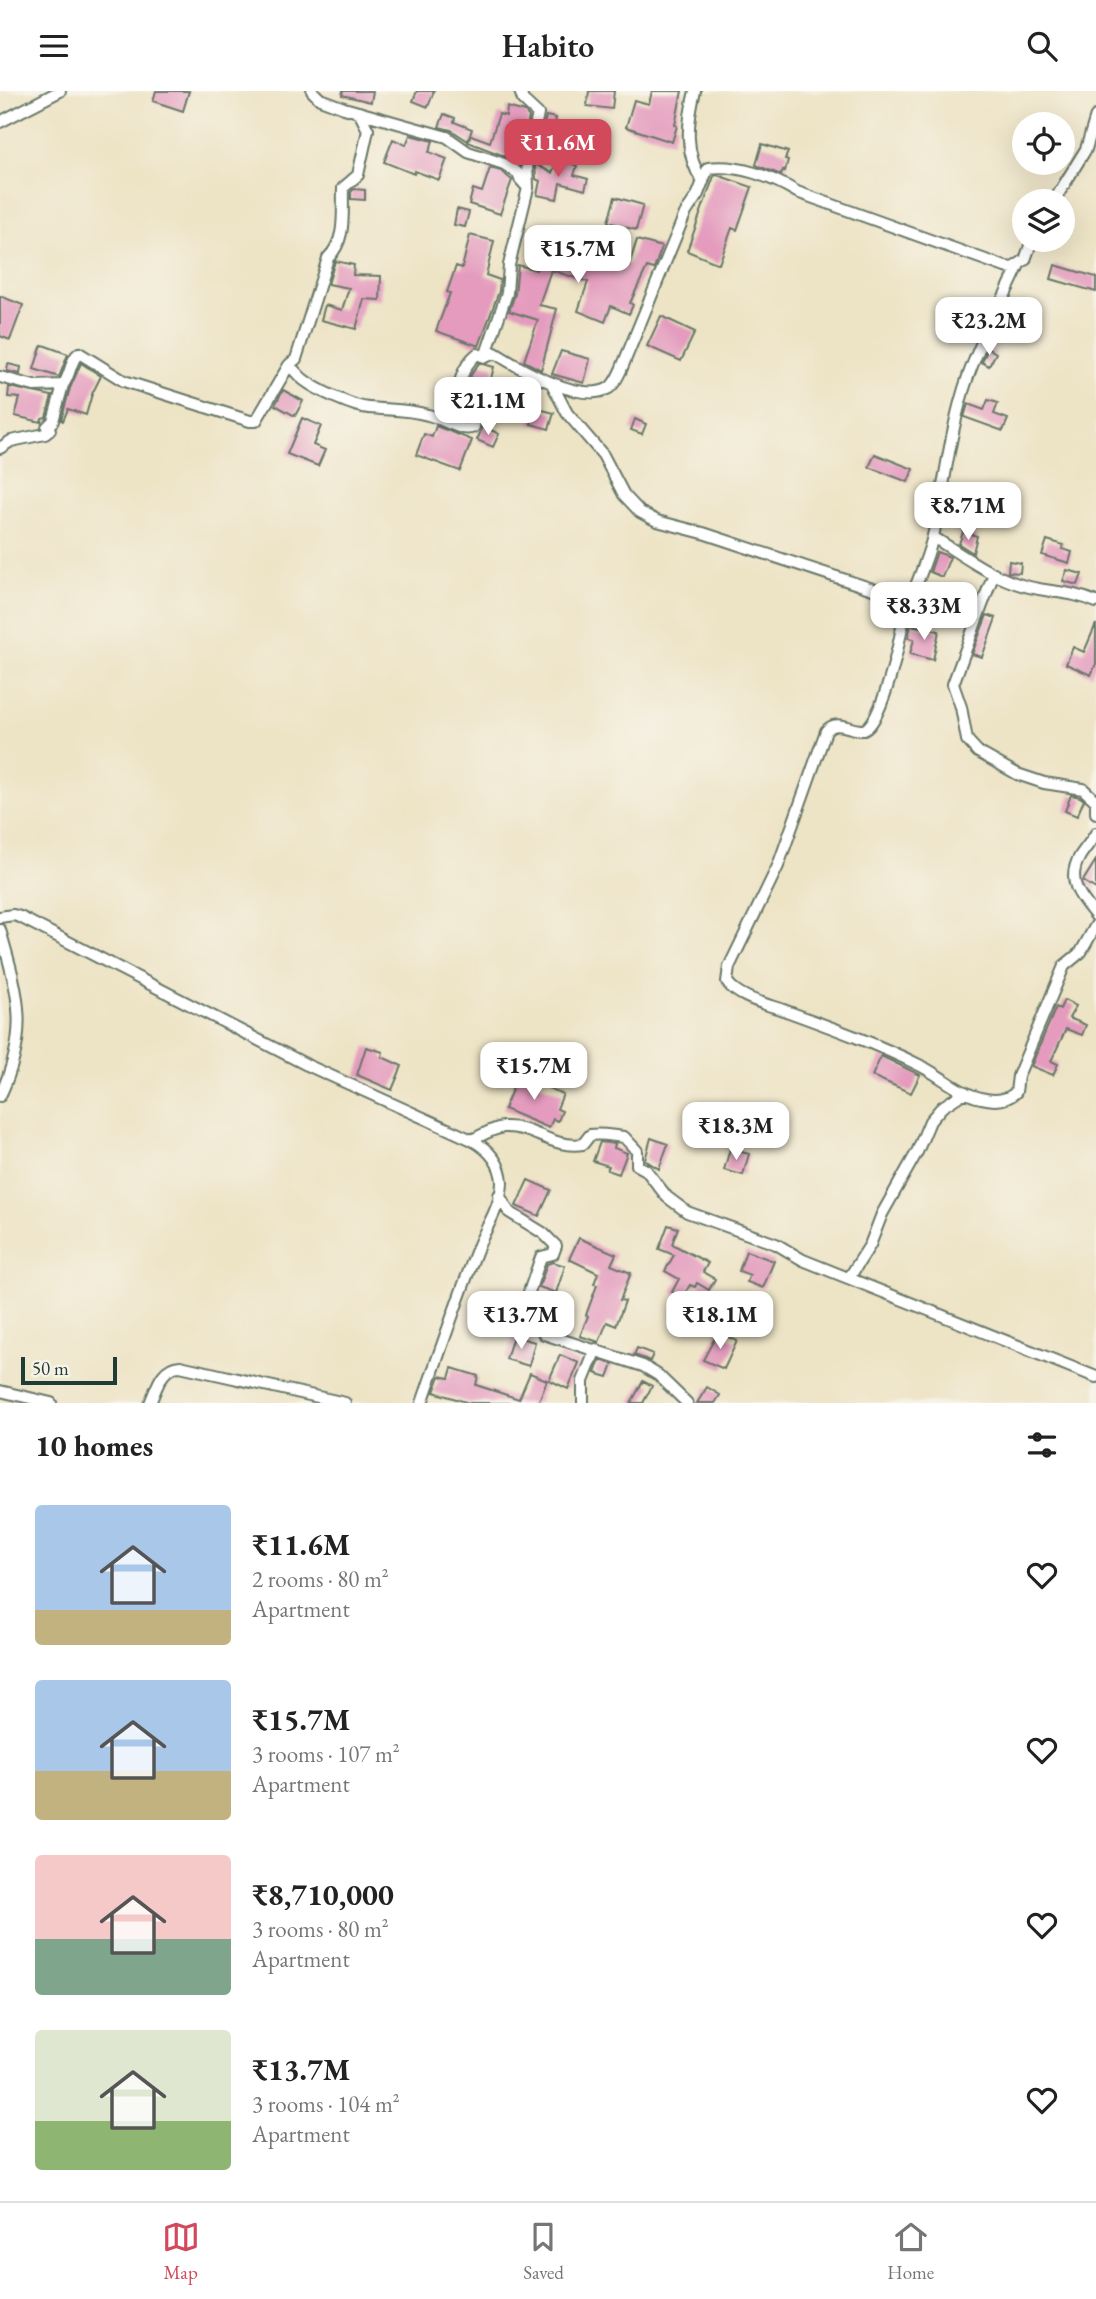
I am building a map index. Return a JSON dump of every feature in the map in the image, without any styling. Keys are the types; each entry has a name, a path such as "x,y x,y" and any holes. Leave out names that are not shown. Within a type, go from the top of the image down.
{"street":[{"path":"0,122 60,91"},
{"path":"312,91 328,102 454,141 468,152 518,173 528,188"},
{"path":"485,357 507,293 509,265 528,188 527,161 538,114 523,100 520,91"},
{"path":"695,91 688,127 689,145 692,166 702,182"},
{"path":"0,448 11,441 46,434 50,430 47,427 53,421 63,385 71,371 73,357 79,353 124,381 256,421 289,365 296,359 328,258 338,245 345,217 343,188 358,175 368,130 359,112"},
{"path":"1061,189 1086,149 1096,116"},
{"path":"289,365 309,383 355,405 415,411 470,429 475,422 458,407 457,394 465,370 477,354 485,357 495,353 552,384 586,392 606,390 612,387 621,370 685,214 693,204 708,168 724,166 740,169 785,185 797,193 1005,267 1018,267"},
{"path":"1029,252 1018,267 961,398 945,464 933,537 909,601 893,667 872,723 864,730 836,724 826,731 778,866 729,967 727,982 735,991 841,1031 921,1066 965,1092 987,1099 1010,1097 1016,1092 1018,1076 1064,966 1081,952 1096,925"},
{"path":"0,377 34,386 63,385"},
{"path":"552,384 567,414 603,454 624,495 640,512 657,521 703,533 909,601"},
{"path":"933,537 1017,585 1072,594 1096,602"},
{"path":"993,573 953,684 961,707 967,740 978,752 1017,774 1044,783 1083,789 1096,801 1096,813"},
{"path":"1096,833 1079,858 1073,878 1075,888 1096,916"},
{"path":"0,917 13,915 307,1065 472,1140 489,1152 502,1178 499,1195 422,1403"},
{"path":"0,930 15,985 19,1025 15,1062 0,1096"},
{"path":"849,1278 870,1245 881,1214 917,1152 930,1121 942,1107 965,1092"},
{"path":"472,1140 504,1127 516,1128 564,1145 583,1144 590,1135 601,1133 624,1137 637,1151 637,1165 646,1170 658,1188 677,1206 697,1216 776,1244 794,1256 1096,1377"},
{"path":"499,1195 509,1212 543,1233 556,1246 553,1254 541,1257 529,1292 540,1328 548,1336 596,1349 650,1369 687,1403"},
{"path":"583,1403 583,1381 596,1349"},
{"path":"149,1403 165,1370 172,1366 345,1403"},
{"path":"0,1391 51,1403"}],"building":[{"path":"156,91 189,91 183,111 153,101"},
{"path":"343,91 373,91 371,102 342,95"},
{"path":"417,91 434,91 428,107 413,101"},
{"path":"589,91 614,91 612,109 587,106"},
{"path":"652,91 682,91 672,142 626,127 634,100 649,104"},
{"path":"507,107 525,112 529,117 519,164 468,142 471,135 490,142 499,114 506,116"},
{"path":"444,114 455,118 454,122 472,129 468,141 451,130 439,127"},
{"path":"546,116 556,118 553,135 563,138 560,149 539,144"},
{"path":"410,135 433,141 429,152 447,159 439,180 384,162 393,139 406,145"},
{"path":"762,144 788,152 785,171 783,170 781,175 756,165"},
{"path":"558,158 577,166 574,175 588,179 585,190 560,183 557,199 537,195 540,181 536,179 535,164 552,173"},
{"path":"490,168 501,171 512,180 500,214 469,204 473,189 482,192"},
{"path":"714,176 752,187 737,230 732,228 719,264 687,251"},
{"path":"354,189 365,190 365,200 351,199"},
{"path":"615,197 643,205 636,230 608,222"},
{"path":"457,209 469,212 465,227 454,225"},
{"path":"545,232 595,248 594,251 629,265 637,240 662,247 654,269 647,267 630,303 633,305 629,314 611,306 605,322 578,311 588,282 551,270 539,305 557,309 541,370 524,361 538,320 509,311 515,294 518,265 536,270"},
{"path":"470,235 494,241 486,275 500,280 499,291 479,346 436,331 450,293 447,292 456,266 462,268"},
{"path":"335,261 354,265 353,275 381,276 380,300 364,299 356,329 321,320 325,305 342,310 349,288 328,284"},
{"path":"1055,265 1096,277 1096,292 1051,279"},
{"path":"0,296 23,305 10,340 0,336"},
{"path":"661,316 695,332 681,361 647,346"},
{"path":"43,345 68,354 59,377 34,369"},
{"path":"988,348 996,353 989,366 982,362"},
{"path":"561,351 590,359 584,383 552,374"},
{"path":"81,363 101,376 86,415 68,409 63,421 61,420 70,388"},
{"path":"479,363 494,367 483,409 472,406 478,387 469,384"},
{"path":"8,364 21,367 20,374 7,371"},
{"path":"9,387 52,396 46,417 42,418 41,422 15,416 20,398 8,397"},
{"path":"283,390 303,401 295,416 275,405"},
{"path":"988,400 998,403 994,414 1008,419 1003,431 964,417 968,404 984,410"},
{"path":"535,408 554,413 549,429 531,424"},
{"path":"302,418 321,426 313,445 325,450 318,466 287,454"},
{"path":"635,419 646,424 642,434 631,430"},
{"path":"436,426 472,440 460,471 416,455 424,434 432,437"},
{"path":"483,426 499,434 493,447 477,440"},
{"path":"875,454 913,469 908,482 869,467"},
{"path":"963,532 977,536 973,553 959,544"},
{"path":"1047,540 1064,545 1062,549 1072,552 1069,563 1042,555"},
{"path":"937,552 950,557 942,577 930,572"},
{"path":"1009,561 1021,563 1020,573 1008,572"},
{"path":"1067,570 1082,574 1078,585 1063,581"},
{"path":"987,615 996,618 982,657 972,654"},
{"path":"1096,624 1096,664 1091,675 1066,664 1073,647 1084,652"},
{"path":"911,625 939,631 933,660 910,654 914,639 908,638"},
{"path":"1071,795 1084,800 1077,816 1065,811"},
{"path":"1096,860 1096,889 1083,881"},
{"path":"1064,1000 1076,1006 1069,1018 1086,1025 1082,1035 1066,1029 1051,1061 1058,1064 1053,1075 1031,1066 1056,1007 1060,1009"},
{"path":"366,1047 383,1052 382,1057 402,1066 392,1090 357,1075"},
{"path":"881,1056 920,1075 911,1093 872,1076"},
{"path":"518,1075 563,1094 557,1109 562,1111 558,1121 553,1119 549,1128 504,1109"},
{"path":"651,1138 668,1144 659,1169 645,1160"},
{"path":"600,1142 615,1144 614,1148 627,1153 619,1174 607,1170 609,1166 593,1161"},
{"path":"730,1149 749,1154 743,1175 724,1170"},
{"path":"528,1180 551,1190 539,1216 516,1206"},
{"path":"668,1225 678,1228 672,1244 708,1263 703,1272 715,1279 709,1290 697,1283 695,1287 690,1285 682,1298 672,1292 679,1279 665,1271 674,1255 659,1249"},
{"path":"579,1238 616,1254 611,1265 631,1273 620,1300 625,1301 616,1326 607,1322 599,1342 580,1336 597,1285 594,1284 598,1273 569,1259"},
{"path":"746,1251 774,1261 763,1288 747,1282 750,1275 739,1271"},
{"path":"553,1262 565,1266 556,1293 539,1287 547,1264"},
{"path":"692,1309 704,1315 699,1324 687,1318"},
{"path":"718,1332 737,1341 724,1369 703,1360"},
{"path":"513,1336 535,1342 529,1366 506,1359"},
{"path":"637,1348 653,1354 650,1361 634,1355"},
{"path":"560,1355 579,1363 568,1389 549,1380"},
{"path":"600,1360 613,1364 608,1377 595,1373"},
{"path":"452,1368 478,1376 476,1385 519,1399 530,1373 547,1380 538,1403 469,1403 434,1392 440,1376 449,1378"},
{"path":"643,1381 652,1386 643,1403 631,1403"},
{"path":"707,1387 720,1395 715,1403 697,1403"}]}
